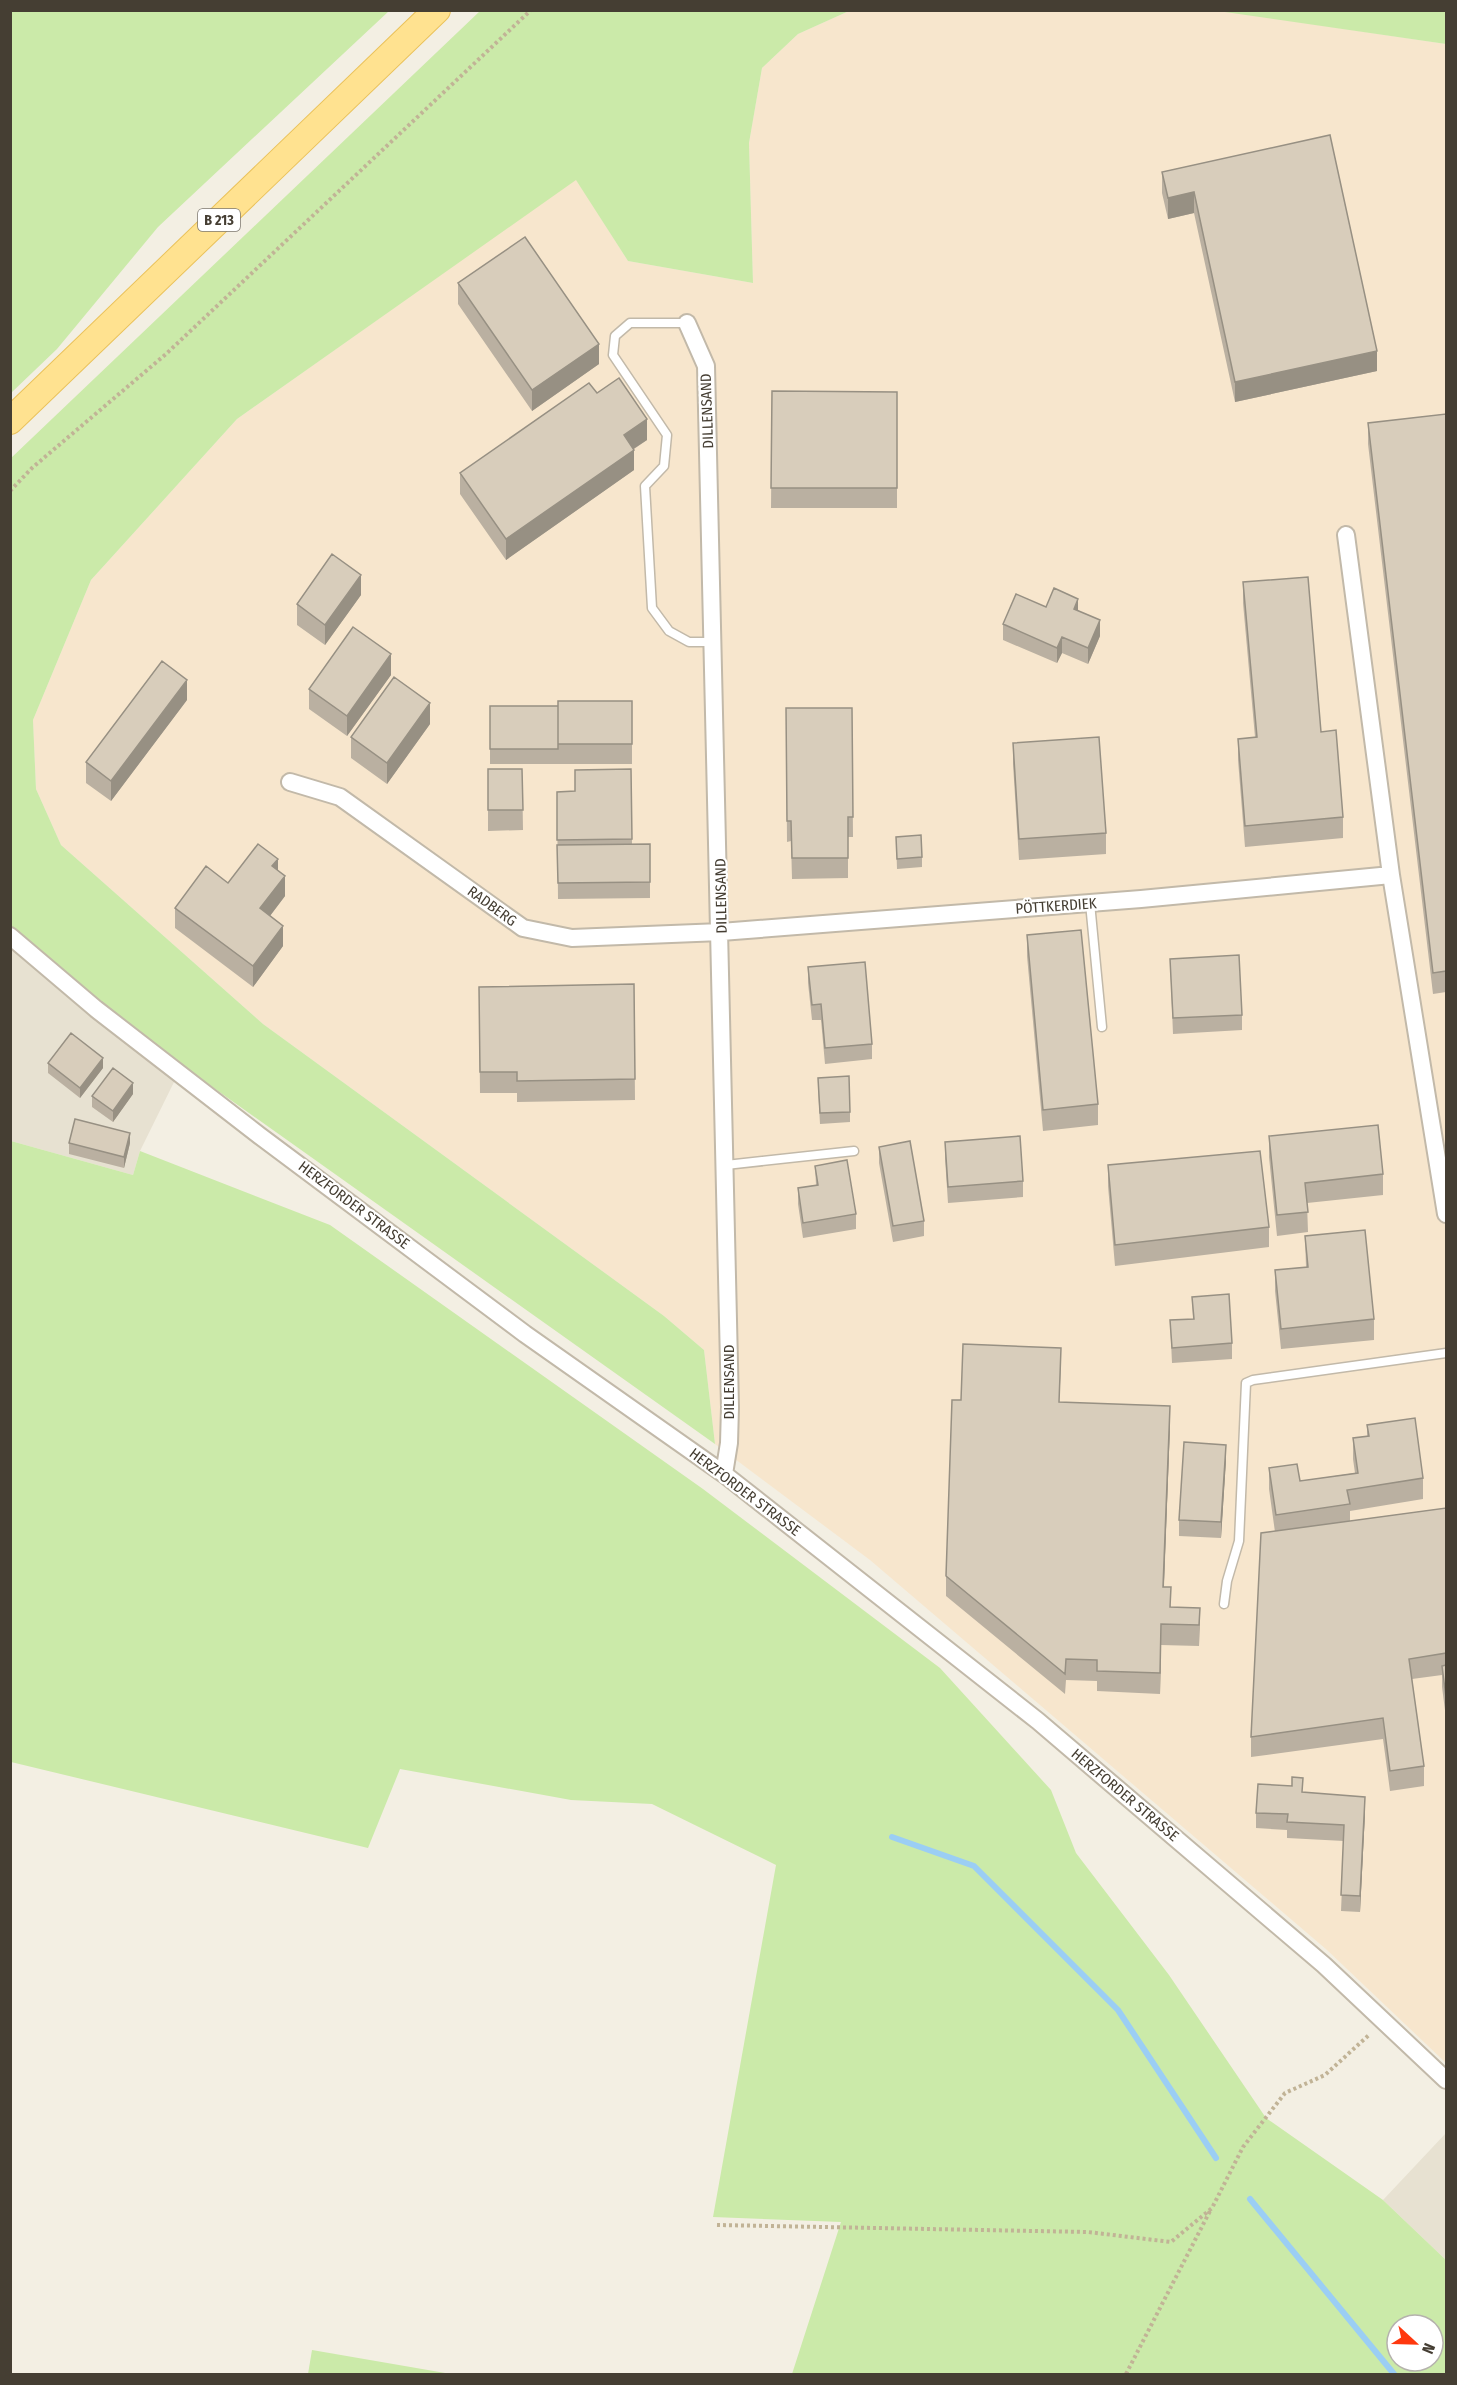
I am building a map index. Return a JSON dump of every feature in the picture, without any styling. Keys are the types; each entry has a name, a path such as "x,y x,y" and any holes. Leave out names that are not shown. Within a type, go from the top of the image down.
{"main road":[{"name":"B 213","path":"10,421 433,13"}],"street":[{"name":"DILLENSAND","path":"687,323 706,366 715,642 730,1407 729,1443 724,1474"},
{"path":"1346,535 1391,875 1446,1214"},
{"name":"RADBERG","path":"290,782 340,797 523,928 543,934 572,938 721,932"},
{"name":"PÖTTKERDIEK","path":"721,932 1090,903 1391,875"},
{"name":"HERZFORDER STRASSE","path":"12,940 96,1009 260,1136 525,1334 724,1474 1038,1721 1324,1965 1446,2080"}],"lane":[{"path":"687,323 630,323 615,336 613,355 667,435 664,465 645,486 652,608 669,631 689,642 715,642"},
{"path":"1090,903 1102,1027"},
{"path":"726,1165 854,1151"},
{"path":"1224,1604 1227,1581 1239,1541 1246,1383 1253,1380 1446,1353"}],"path":[{"path":"10,490 32,468 166,354 531,10"},
{"path":"1126,2374 1243,2147 1285,2093 1325,2075 1384,2022"},
{"path":"717,2225 1088,2232 1171,2242 1212,2208"}],"shaded area":[{"path":"1218,10 1446,44 1446,2063 1327,1950 870,1560 715,1444 704,1350 664,1316 263,1024 61,845 36,789 33,720 91,580 237,419 576,179 628,261 753,283 749,143 762,68 798,34 849,11"},
{"path":"10,944 177,1076 140,1151 133,1175 11,1141"},
{"path":"1446,2133 1446,2260 1383,2200"}],"green space":[{"path":"11,10 389,11 158,227 57,349 11,393"},
{"path":"480,11 849,11 798,34 762,68 749,143 753,283 628,261 576,180 237,419 91,580 33,720 36,789 61,845 263,1024 664,1316 704,1350 715,1444 11,944 10,459"},
{"path":"1218,11 1446,11 1446,44"},
{"path":"11,1141 133,1175 140,1151 330,1225 703,1489 940,1668 1051,1790 1076,1853 1169,1975 1266,2118 1383,2200 1446,2260 1446,2374 792,2374 841,2222 713,2217 776,1865 652,1804 571,1800 400,1769 368,1848 11,1762"},
{"path":"312,2350 451,2374 308,2374"}],"building":[{"path":"1330,135 1377,351 1235,382 1194,192 1168,198 1162,172"},
{"path":"525,237 599,344 532,390 458,283"},
{"path":"619,378 647,419 624,435 634,450 506,539 460,473 589,383 597,393"},
{"path":"772,391 897,392 897,488 771,488"},
{"path":"1446,414 1446,971 1433,973 1368,423"},
{"path":"332,554 361,575 325,625 297,604"},
{"path":"1308,577 1321,732 1336,730 1343,817 1245,826 1238,739 1257,737 1243,582"},
{"path":"1054,588 1078,599 1074,609 1100,620 1088,648 1062,637 1057,648 1003,624 1016,594 1046,607"},
{"path":"353,627 391,654 347,716 309,689"},
{"path":"162,661 187,680 111,781 86,762"},
{"path":"394,677 430,703 387,763 351,737"},
{"path":"558,701 632,701 632,744 558,744"},
{"path":"490,706 558,706 558,749 490,749"},
{"path":"786,708 852,708 853,817 848,817 848,858 792,858 791,821 787,821"},
{"path":"1099,737 1106,833 1019,839 1013,743"},
{"path":"488,769 522,769 523,810 488,810"},
{"path":"631,769 632,839 557,840 557,792 575,791 575,770"},
{"path":"921,835 922,857 897,859 896,837"},
{"path":"258,844 278,859 272,866 285,876 260,908 283,926 253,966 175,908 206,866 228,883"},
{"path":"650,844 650,882 558,883 557,845"},
{"path":"1081,930 1098,1104 1043,1110 1027,935"},
{"path":"1239,955 1242,1015 1173,1018 1170,959"},
{"path":"865,962 872,1044 825,1048 821,1004 812,1005 808,967"},
{"path":"634,984 635,1079 517,1081 517,1072 480,1072 479,987"},
{"path":"71,1033 103,1058 80,1088 48,1063"},
{"path":"113,1068 133,1083 113,1111 92,1096"},
{"path":"849,1076 850,1112 820,1113 818,1078"},
{"path":"75,1119 130,1133 124,1157 69,1143"},
{"path":"1378,1125 1383,1174 1305,1183 1308,1212 1277,1215 1269,1136"},
{"path":"1020,1136 1023,1181 948,1187 945,1142"},
{"path":"910,1141 924,1221 893,1226 879,1147"},
{"path":"1260,1151 1269,1227 1115,1245 1108,1165"},
{"path":"847,1160 856,1214 803,1223 798,1188 818,1185 815,1166"},
{"path":"1365,1230 1374,1319 1281,1329 1275,1270 1308,1267 1305,1236"},
{"path":"1229,1294 1232,1343 1172,1348 1170,1320 1194,1319 1192,1297"},
{"path":"963,1344 1061,1348 1059,1402 1170,1406 1163,1587 1171,1587 1170,1607 1200,1608 1199,1625 1161,1624 1160,1673 1097,1671 1097,1660 1066,1659 1065,1674 946,1576 952,1400 961,1400"},
{"path":"1415,1418 1423,1478 1347,1490 1350,1504 1276,1515 1269,1468 1297,1464 1300,1481 1358,1473 1353,1438 1369,1436 1367,1425"},
{"path":"1184,1442 1226,1445 1221,1522 1179,1520"},
{"path":"1446,1508 1446,1653 1409,1659 1424,1766 1390,1771 1383,1718 1251,1737 1261,1533"},
{"path":"1446,1665 1446,1697 1442,1666"},
{"path":"1292,1777 1303,1778 1302,1792 1365,1797 1360,1896 1341,1895 1344,1825 1287,1822 1288,1814 1256,1813 1258,1784 1292,1786"}],"waterway":[{"path":"892,1837 974,1866 1118,2010 1216,2158"},
{"path":"1250,2199 1394,2374"}]}
